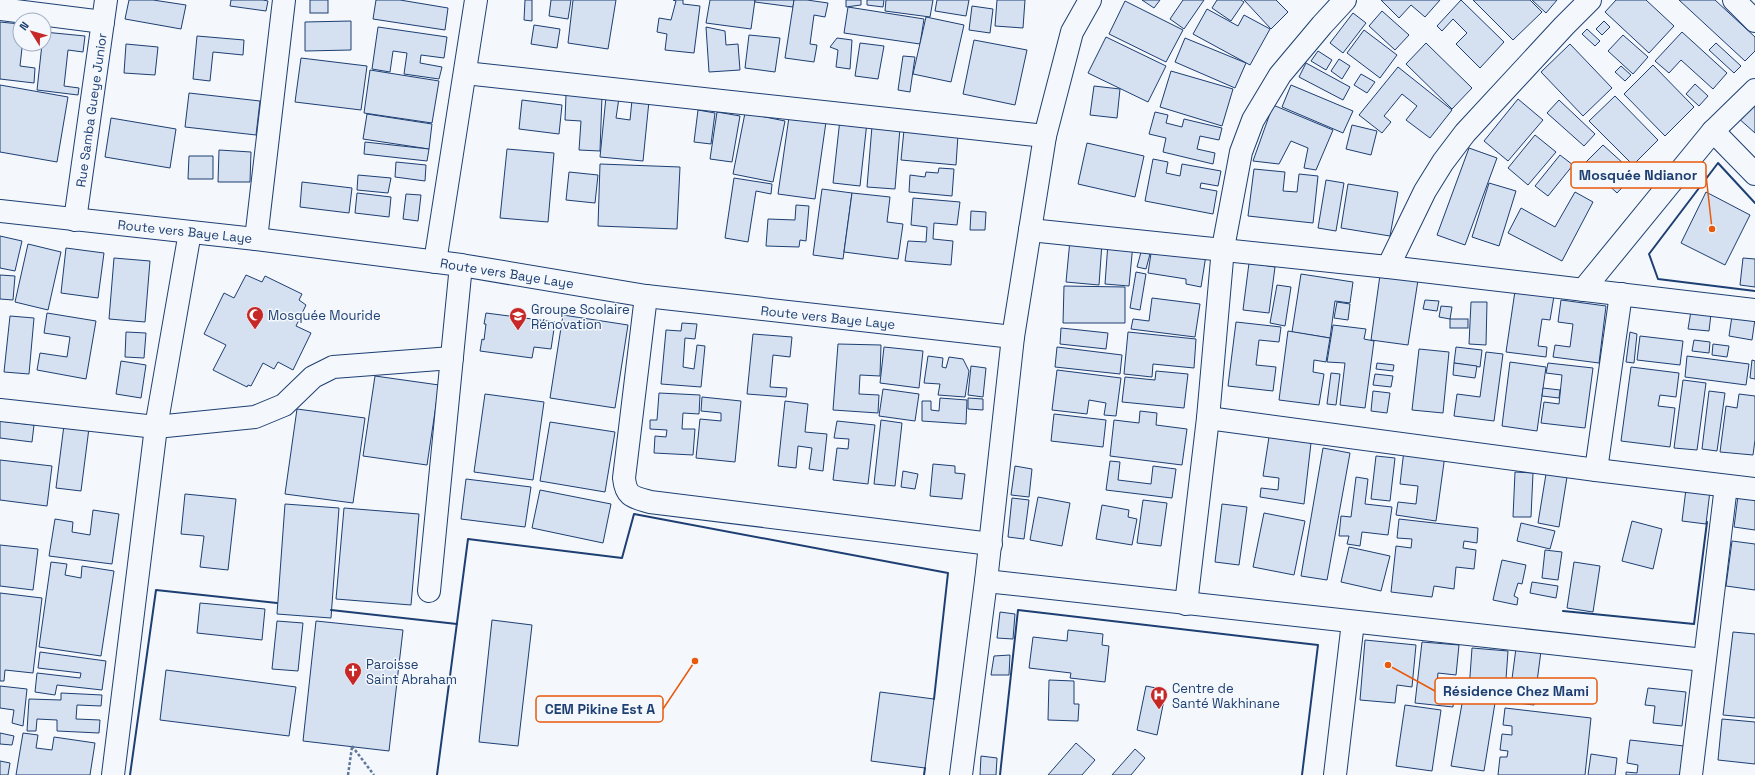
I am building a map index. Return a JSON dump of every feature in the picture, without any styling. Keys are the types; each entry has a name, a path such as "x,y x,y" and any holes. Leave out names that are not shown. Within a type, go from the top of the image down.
{"street":[{"name":"Rue Samba Gueye Junior","path":"75,220 106,0"},
{"path":"256,239 284,0"},
{"path":"435,262 476,0"},
{"path":"1186,604 1208,418 1223,248 1241,152 1253,120 1280,75 1345,0"},
{"path":"1388,267 1425,191 1443,162 1465,133 1590,0"},
{"path":"1734,0 1755,21"},
{"path":"961,775 986,581 1013,338 1045,136 1072,32 1087,1"},
{"path":"0,9 103,22"},
{"path":"465,73 1045,136"},
{"path":"1583,290 1713,131 1755,90"},
{"path":"1713,131 1755,174"},
{"name":"Route vers Baye Laye","path":"0,211 256,239 435,262 646,296 1013,338"},
{"path":"1030,230 1223,248 1755,310"},
{"path":"113,775 156,427 190,232"},
{"path":"429,591 461,266"},
{"path":"1596,470 1620,294"},
{"path":"646,296 624,478 625,488 629,494 650,502 990,544"},
{"path":"0,410 156,427 256,417 284,405 313,377 333,367 452,358"},
{"path":"1208,418 1596,470 1755,489"},
{"path":"1691,775 1726,486"},
{"path":"986,581 1704,660"},
{"path":"1335,775 1353,622"}],"path":[{"path":"348,775 352,746 374,775"}],"building":[{"path":"129,0 153,0 186,5 181,29 125,19"},
{"path":"231,0 268,1 266,11 230,6"},
{"path":"310,0 328,0 328,13 310,13"},
{"path":"376,0 400,0 448,8 445,30 373,19"},
{"path":"525,0 532,0 532,21 524,20"},
{"path":"551,0 571,0 568,19 549,16"},
{"path":"573,0 616,0 608,49 568,43"},
{"path":"673,0 683,0 683,4 700,6 694,53 665,50 667,34 657,32 659,18 671,20 676,1"},
{"path":"710,0 755,0 751,29 706,23"},
{"path":"755,0 794,0 793,7 755,2"},
{"path":"794,0 828,3 825,17 814,15 810,44 817,45 814,62 785,58"},
{"path":"846,0 861,0 861,5 846,7"},
{"path":"867,0 884,0 883,7 867,5"},
{"path":"886,0 933,0 930,17 885,11"},
{"path":"937,0 969,0 966,16 935,11"},
{"path":"997,0 1025,0 1023,28 995,26"},
{"path":"1142,0 1160,0 1154,8"},
{"path":"1183,0 1204,0 1184,29 1170,19"},
{"path":"1217,0 1241,0 1244,2 1231,21 1212,8"},
{"path":"1244,0 1276,0 1288,12 1271,29"},
{"path":"1381,0 1440,0 1425,17 1411,5 1399,18"},
{"path":"1461,0 1504,42 1480,68 1456,44 1467,33 1453,19 1442,31 1437,26"},
{"path":"1473,0 1530,0 1542,12 1513,40"},
{"path":"1532,0 1557,0 1546,13"},
{"path":"1616,0 1646,0 1674,26 1649,53 1605,12"},
{"path":"1679,0 1715,0 1755,37 1755,51 1745,61"},
{"path":"1125,1 1183,30 1166,62 1109,34"},
{"path":"972,6 993,9 990,33 969,30"},
{"path":"848,7 924,19 920,44 844,33"},
{"path":"1207,9 1238,26 1244,15 1270,29 1250,65 1193,34"},
{"path":"1382,11 1409,35 1395,50 1369,26"},
{"path":"1353,13 1366,23 1343,53 1330,43"},
{"path":"926,17 964,25 951,82 913,74"},
{"path":"351,21 351,50 305,51 305,22"},
{"path":"1604,21 1610,27 1602,35 1596,29"},
{"path":"0,22 12,23 12,52 22,52 20,66 35,68 34,83 0,79"},
{"path":"534,25 560,29 557,48 531,44"},
{"path":"378,27 447,37 444,58 421,55 420,63 442,67 439,79 404,74 407,53 393,51 390,72 372,69"},
{"path":"706,27 725,31 726,45 738,44 740,70 709,72"},
{"path":"1587,29 1600,41 1595,46 1582,34"},
{"path":"1364,30 1397,55 1380,78 1347,53"},
{"path":"1682,32 1727,73 1713,89 1681,60 1669,73 1655,61"},
{"path":"52,33 85,36 83,52 68,50 64,86 79,88 78,95 37,90 41,52 52,52"},
{"path":"749,35 780,38 775,72 745,68"},
{"path":"1623,35 1648,57 1633,74 1608,51"},
{"path":"197,36 244,40 243,55 213,52 210,81 193,79"},
{"path":"1106,37 1166,66 1148,102 1088,73"},
{"path":"837,38 852,40 850,69 836,67 838,50 830,47"},
{"path":"1185,38 1246,63 1235,88 1175,62"},
{"path":"974,40 1027,50 1015,105 963,94"},
{"path":"860,43 884,46 878,79 855,76"},
{"path":"1426,43 1472,88 1452,109 1406,64"},
{"path":"1716,43 1741,66 1734,73 1709,50"},
{"path":"126,44 158,47 155,75 124,73"},
{"path":"1570,44 1612,88 1583,116 1541,72"},
{"path":"1318,51 1332,60 1326,70 1311,61"},
{"path":"903,56 915,57 910,92 898,90"},
{"path":"301,58 367,66 361,110 295,102"},
{"path":"1339,59 1350,66 1342,79 1331,71"},
{"path":"1306,63 1350,87 1343,100 1299,77"},
{"path":"1653,65 1694,107 1665,136 1624,94"},
{"path":"1621,66 1631,75 1625,81 1615,72"},
{"path":"1398,67 1452,110 1430,138 1406,120 1417,106 1402,94 1384,116 1391,122 1382,133 1359,115"},
{"path":"370,70 439,81 432,123 364,113"},
{"path":"1171,71 1233,89 1222,126 1160,107"},
{"path":"1361,74 1375,82 1367,93 1354,85"},
{"path":"1695,84 1708,96 1699,106 1686,94"},
{"path":"0,85 68,97 57,162 0,152"},
{"path":"1291,85 1353,111 1343,133 1282,107"},
{"path":"1094,86 1120,89 1117,118 1090,115"},
{"path":"189,93 260,101 256,135 185,127"},
{"path":"566,95 602,96 600,151 579,150 581,121 565,120"},
{"path":"1615,96 1658,140 1633,165 1589,121"},
{"path":"1755,96 1755,133 1737,117"},
{"path":"606,97 619,98 616,118 630,120 632,100 649,101 643,161 600,157"},
{"path":"1518,99 1543,120 1508,161 1484,141"},
{"path":"522,100 562,105 559,134 519,129"},
{"path":"1559,100 1595,134 1584,146 1547,113"},
{"path":"1273,105 1333,130 1316,170 1304,168 1308,148 1291,141 1279,164 1253,161"},
{"path":"698,110 715,113 711,144 694,142"},
{"path":"717,112 740,116 732,162 710,159"},
{"path":"1155,112 1168,115 1166,123 1182,127 1184,119 1222,128 1219,140 1200,136 1197,149 1215,153 1213,164 1163,152 1166,138 1149,134"},
{"path":"745,113 785,121 773,182 733,174"},
{"path":"367,114 432,124 429,149 363,139"},
{"path":"789,117 826,122 815,199 778,194"},
{"path":"111,118 176,129 170,168 105,157"},
{"path":"840,119 867,122 860,186 833,183"},
{"path":"1352,125 1377,131 1371,155 1346,149"},
{"path":"872,126 900,128 895,189 867,187"},
{"path":"904,130 958,135 956,165 901,160"},
{"path":"1535,135 1556,152 1528,185 1508,168"},
{"path":"365,142 429,149 427,161 364,154"},
{"path":"1087,143 1144,156 1135,197 1078,184"},
{"path":"1603,145 1635,174 1617,193 1585,163"},
{"path":"1469,148 1497,158 1465,245 1437,235"},
{"path":"507,149 554,153 548,222 500,218"},
{"path":"219,150 251,152 250,182 218,182"},
{"path":"1560,155 1573,165 1548,196 1535,186"},
{"path":"189,156 213,156 213,179 188,179"},
{"path":"1153,159 1168,162 1166,173 1180,176 1182,164 1221,171 1218,186 1201,183 1200,188 1217,191 1213,214 1145,201"},
{"path":"396,162 426,165 425,181 395,177"},
{"path":"600,164 680,167 677,229 598,226"},
{"path":"939,168 954,169 952,196 909,192 910,175 925,177 926,172 938,173"},
{"path":"1254,169 1285,172 1283,191 1297,192 1299,174 1318,176 1313,223 1248,216"},
{"path":"569,172 598,175 595,203 566,200"},
{"path":"358,175 391,178 388,193 357,190"},
{"path":"734,178 772,184 771,194 756,191 748,242 725,238"},
{"path":"1326,180 1344,183 1336,231 1318,228"},
{"path":"302,182 352,188 349,213 300,207"},
{"path":"1489,183 1516,191 1499,246 1472,237"},
{"path":"1348,184 1398,192 1390,236 1341,228"},
{"path":"822,189 852,193 843,259 813,255"},
{"path":"1575,192 1593,202 1562,261 1508,233 1521,208 1555,227"},
{"path":"1706,192 1750,215 1725,265 1681,243"},
{"path":"357,193 391,197 389,217 355,213"},
{"path":"852,193 890,197 887,222 903,224 898,259 844,252"},
{"path":"406,194 421,195 418,221 403,219"},
{"path":"913,198 960,202 957,225 934,223 933,239 953,241 951,265 905,261 908,241 926,242 927,227 911,225"},
{"path":"796,205 809,206 806,241 800,240 799,247 766,246 768,219 795,220"},
{"path":"971,211 986,212 985,230 970,230"},
{"path":"0,236 22,241 15,271 0,268"},
{"path":"1070,240 1102,243 1099,285 1066,282"},
{"path":"1108,243 1133,244 1129,286 1105,284"},
{"path":"28,244 61,252 48,310 15,302"},
{"path":"1152,247 1206,255 1201,287 1186,284 1186,279 1148,273"},
{"path":"66,248 104,253 98,298 61,293"},
{"path":"1141,252 1150,254 1146,269 1137,267"},
{"path":"114,258 150,261 145,322 109,319"},
{"path":"1743,258 1755,259 1755,287 1740,285"},
{"path":"1249,263 1275,267 1269,313 1243,310"},
{"path":"1136,272 1146,274 1140,310 1130,308"},
{"path":"1301,274 1353,282 1350,303 1335,301 1330,338 1292,332"},
{"path":"0,275 15,276 13,300 0,299"},
{"name":"Mosquée Mouride","path":"246,275 262,282 265,276 302,294 299,300 306,305 296,326 311,333 293,370 278,362 274,369 263,363 251,386 248,385 247,387 213,370 226,345 204,334 224,293 234,298"},
{"path":"1380,275 1418,280 1408,345 1371,340"},
{"path":"1277,285 1291,287 1285,326 1270,323"},
{"path":"1064,286 1125,287 1125,323 1063,323"},
{"path":"1515,291 1554,296 1550,320 1542,319 1538,346 1547,347 1546,357 1506,352"},
{"path":"1152,298 1200,304 1195,337 1131,329 1133,319 1149,321"},
{"path":"1425,300 1439,301 1437,311 1423,309"},
{"path":"1561,300 1606,306 1599,363 1553,357 1555,345 1570,347 1573,324 1558,322"},
{"path":"1337,302 1350,304 1348,320 1334,318"},
{"path":"1471,302 1487,302 1486,345 1469,344"},
{"path":"1441,306 1452,307 1450,319 1439,317"},
{"path":"1691,311 1711,314 1709,331 1688,329"},
{"path":"47,313 96,321 86,379 37,370 40,353 67,357 70,337 44,333"},
{"path":"486,313 555,322 551,349 534,347 532,358 480,351 482,339 484,340"},
{"path":"563,315 628,325 615,408 550,398"},
{"path":"10,316 34,318 29,374 4,372"},
{"path":"1732,316 1755,319 1752,340 1729,336"},
{"path":"1450,319 1468,319 1468,328 1450,328"},
{"path":"1236,322 1281,327 1279,342 1259,340 1256,365 1276,367 1273,391 1228,386"},
{"path":"682,323 697,324 695,339 685,338 683,367 694,369 697,345 705,346 701,387 661,384 666,330 681,331"},
{"path":"1333,325 1366,329 1364,339 1374,341 1365,408 1340,405 1345,363 1327,362"},
{"path":"1061,328 1108,333 1106,349 1060,344"},
{"path":"1288,331 1330,338 1326,362 1314,360 1313,372 1324,374 1319,405 1279,400"},
{"path":"126,332 146,333 144,358 125,357"},
{"path":"1128,332 1196,339 1194,368 1153,364 1152,377 1124,374"},
{"path":"1630,332 1637,334 1634,363 1626,362"},
{"path":"753,334 792,337 790,357 773,355 770,387 787,388 786,397 747,394"},
{"path":"1640,336 1683,341 1680,365 1637,360"},
{"path":"1694,340 1710,342 1709,353 1692,351"},
{"path":"838,344 881,345 880,376 860,375 859,394 879,395 878,413 833,410"},
{"path":"1713,344 1729,346 1727,357 1712,355"},
{"path":"884,347 923,351 919,388 880,383"},
{"path":"1057,347 1122,355 1120,374 1055,367"},
{"path":"1456,347 1482,350 1480,367 1454,363"},
{"path":"1419,349 1449,352 1443,413 1412,410"},
{"path":"1486,352 1503,354 1494,421 1454,416 1457,394 1480,397"},
{"path":"928,356 943,358 942,367 946,368 949,357 963,359 969,371 965,397 938,395 940,384 924,383"},
{"path":"1687,356 1749,364 1746,385 1685,377"},
{"path":"1752,360 1755,361 1755,379 1750,378"},
{"path":"121,361 146,365 141,398 116,394"},
{"path":"1510,362 1546,367 1537,431 1502,426"},
{"path":"1377,363 1394,365 1393,371 1376,369"},
{"path":"1454,363 1477,366 1475,378 1453,375"},
{"path":"1548,363 1593,368 1585,428 1541,423 1544,402 1559,404 1562,375 1546,373"},
{"path":"971,366 986,368 983,397 968,395"},
{"path":"1631,367 1679,373 1676,397 1660,395 1658,406 1675,408 1670,447 1621,441"},
{"path":"1057,370 1121,378 1116,416 1104,415 1106,403 1089,400 1087,414 1052,410"},
{"path":"1156,371 1188,374 1184,408 1122,402 1125,377 1155,380"},
{"path":"1331,373 1340,374 1336,405 1327,404"},
{"path":"1375,374 1393,376 1391,387 1373,385"},
{"path":"375,376 439,385 427,465 363,456"},
{"path":"1683,380 1706,383 1697,450 1674,448"},
{"path":"1543,388 1560,390 1559,398 1542,396"},
{"path":"883,389 919,394 915,421 879,416"},
{"path":"1373,391 1390,393 1387,413 1371,411"},
{"path":"1709,391 1725,393 1717,451 1702,449"},
{"path":"659,393 700,395 699,414 683,413 682,429 695,429 693,455 654,453 655,436 666,437 667,430 650,429 650,420 657,420"},
{"path":"485,394 544,402 533,480 474,472"},
{"path":"1739,394 1755,396 1755,440 1753,455 1720,452 1726,406 1737,408"},
{"path":"702,397 741,401 735,462 696,458 700,419 721,421 721,413 701,411"},
{"path":"940,398 967,400 966,424 922,421 922,401 931,401 931,410 939,411"},
{"path":"968,398 983,399 983,410 968,409"},
{"path":"785,401 808,404 805,432 827,434 823,471 809,469 812,448 798,446 796,468 778,466"},
{"path":"297,409 365,418 353,503 285,494"},
{"path":"1140,411 1157,413 1156,425 1187,429 1182,465 1110,456 1114,420 1139,423"},
{"path":"1054,414 1106,420 1103,447 1051,441"},
{"path":"881,420 902,423 895,486 874,484"},
{"path":"0,421 34,425 32,442 0,438"},
{"path":"837,421 875,425 868,484 833,480 837,448 848,449 849,439 834,438"},
{"path":"550,422 615,432 605,492 540,481"},
{"path":"64,425 89,428 81,491 56,488"},
{"path":"1269,437 1311,443 1304,504 1260,497 1261,488 1278,490 1279,478 1263,476"},
{"path":"1323,448 1350,453 1327,580 1301,576"},
{"path":"1404,450 1445,455 1436,521 1396,515 1398,502 1416,504 1418,486 1400,484"},
{"path":"1376,456 1395,458 1390,501 1371,499"},
{"path":"0,460 52,466 47,506 0,500"},
{"path":"1110,461 1120,462 1118,480 1151,484 1153,466 1176,469 1172,498 1106,490"},
{"path":"933,464 955,466 955,473 965,474 962,499 930,496"},
{"path":"1015,466 1032,469 1029,497 1011,495"},
{"path":"903,471 918,474 915,489 901,487"},
{"path":"1515,472 1533,473 1531,517 1513,517"},
{"path":"1546,474 1567,477 1559,527 1538,523"},
{"path":"1356,477 1368,479 1365,504 1392,507 1388,535 1362,532 1360,546 1347,544 1349,536 1339,536 1341,516 1351,517"},
{"path":"466,479 531,487 525,527 461,519"},
{"path":"1686,489 1710,491 1706,524 1682,521"},
{"path":"540,490 611,504 603,543 532,528"},
{"path":"185,494 236,499 228,570 200,567 204,536 181,534"},
{"path":"1738,496 1755,498 1755,530 1734,527"},
{"path":"1038,497 1070,503 1062,546 1030,540"},
{"path":"1012,498 1029,500 1024,539 1008,537"},
{"path":"1143,500 1167,503 1161,546 1137,543"},
{"path":"285,504 339,508 331,618 277,614"},
{"path":"1222,504 1247,507 1239,565 1215,562"},
{"path":"1102,505 1129,510 1128,517 1137,519 1132,545 1096,539"},
{"path":"344,508 419,514 411,605 336,599"},
{"path":"93,510 119,514 112,564 49,556 55,519 73,522 72,532 90,535"},
{"path":"1264,513 1305,521 1294,575 1253,567"},
{"path":"1399,519 1478,528 1477,543 1464,541 1463,548 1476,550 1474,569 1456,567 1454,589 1434,586 1432,597 1391,592 1396,546 1411,548 1412,539 1397,538"},
{"path":"1632,521 1662,529 1653,569 1622,561"},
{"path":"1521,523 1555,531 1550,549 1517,541"},
{"path":"1732,541 1755,544 1755,590 1726,586"},
{"path":"0,545 38,549 33,590 0,586"},
{"path":"1349,547 1390,556 1381,591 1341,582"},
{"path":"1545,550 1562,552 1558,580 1542,578"},
{"path":"1502,560 1526,565 1522,584 1518,583 1514,596 1518,598 1517,605 1493,600"},
{"path":"51,562 67,564 65,575 81,578 82,566 114,571 101,656 39,647"},
{"path":"1574,562 1600,566 1593,612 1567,608"},
{"path":"1532,582 1558,586 1556,598 1530,593"},
{"path":"0,593 42,598 33,673 5,670 4,681 0,681"},
{"path":"200,603 265,609 262,640 197,633"},
{"path":"1000,612 1015,614 1013,639 997,638"},
{"path":"492,620 532,625 518,746 479,742"},
{"path":"277,621 303,623 298,671 272,669"},
{"name":"Paroisse Saint Abraham","path":"316,621 403,630 389,751 303,741"},
{"path":"1068,630 1103,634 1102,645 1109,646 1105,682 1070,678 1071,673 1029,668 1033,637 1067,641"},
{"path":"1733,632 1755,634 1755,718 1723,715"},
{"path":"1365,640 1416,645 1412,687 1397,685 1395,703 1360,700"},
{"path":"1422,642 1459,645 1456,675 1438,673 1436,694 1454,695 1453,707 1415,703"},
{"path":"1472,648 1508,651 1505,693 1469,690"},
{"path":"1516,648 1541,651 1534,705 1509,702"},
{"path":"40,652 106,661 102,690 57,685 55,695 35,692 37,673 80,678 81,673 38,668"},
{"path":"1010,655 1009,675 991,675 994,656"},
{"path":"166,670 296,687 289,736 160,720"},
{"path":"1049,680 1074,681 1074,704 1079,704 1078,721 1048,720"},
{"path":"0,686 27,689 23,726 12,723 14,710 0,708"},
{"path":"1146,686 1166,690 1157,735 1137,730"},
{"path":"1648,688 1686,692 1682,726 1653,723 1655,706 1645,705"},
{"path":"880,692 934,699 925,768 871,761"},
{"path":"61,693 102,695 101,706 77,705 76,719 100,720 99,733 57,731 57,720 37,719 36,731 27,731 29,699 61,700"},
{"path":"1463,698 1495,703 1484,771 1451,766"},
{"path":"1405,705 1441,710 1432,771 1396,766"},
{"path":"1505,708 1591,718 1585,775 1498,775 1500,757 1507,757 1508,751 1500,750 1502,734 1512,735 1512,726 1503,725"},
{"path":"1722,719 1755,722 1755,764 1718,760"},
{"path":"0,733 14,736 12,745 0,744"},
{"path":"23,733 38,735 36,748 52,750 54,737 95,743 90,775 16,775"},
{"path":"1630,740 1684,746 1681,775 1626,775 1626,772 1637,773 1638,765 1627,763"},
{"path":"1076,743 1095,760 1082,775 1048,775"},
{"path":"1135,749 1145,758 1131,775 1112,775"},
{"path":"1591,754 1617,758 1615,775 1588,775"},
{"path":"981,756 997,758 996,775 980,775"},
{"path":"0,761 10,763 8,775 0,775"}],"wall":[{"path":"1755,203 1718,163 1649,254 1658,279 1755,291"},
{"path":"437,775 468,539 622,558 634,514 948,573 934,699"},
{"path":"1563,611 1694,624 1707,522"},
{"path":"130,775 156,590 277,603"},
{"path":"331,610 457,624"},
{"path":"1000,775 1018,610 1318,645 1302,775"},
{"path":"924,775 925,768"}],"place":[{"name":"Mosquée Ndianor","path":"1712,229"},
{"name":"Mosquée Mouride","path":"255,330"},
{"name":"Groupe Scolaire Rénovation","path":"518,331"},
{"name":"CEM Pikine Est A","path":"695,661"},
{"name":"Résidence Chez Mami","path":"1388,665"},
{"name":"Paroisse Saint Abraham","path":"353,686"},
{"name":"Centre de Santé Wakhinane","path":"1159,710"}]}
